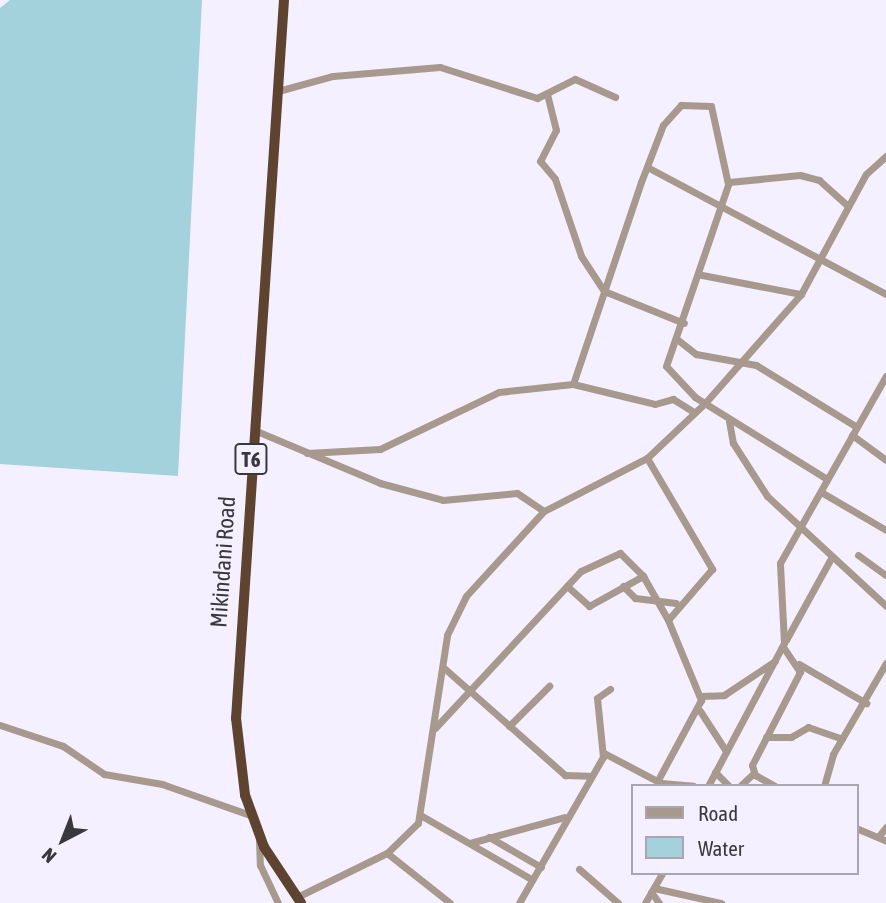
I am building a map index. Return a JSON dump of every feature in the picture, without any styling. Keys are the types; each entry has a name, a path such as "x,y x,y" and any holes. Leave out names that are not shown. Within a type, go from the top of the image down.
{"highway":[{"name":"Mikindani Road","path":"284,0 236,690 241,778 259,836 299,900"}],"street":[{"path":"278,91 333,76 440,67 537,98 575,79 615,96"},
{"path":"547,94 556,130 540,161 555,179 570,232 602,289 684,323"},
{"path":"573,384 602,289 668,117 684,103 708,104 728,184 718,207 702,275 667,373 729,421 827,480"},
{"path":"299,900 387,853 422,816 444,668 459,605 544,511 647,458 705,403 801,294 823,260 848,206 874,162 886,156"},
{"path":"649,168 886,294"},
{"path":"728,184 800,175 819,180 848,206"},
{"path":"702,275 801,294"},
{"path":"678,340 692,353 743,360 855,426"},
{"path":"866,703 799,664 784,645 778,570 855,426 886,376"},
{"path":"307,453 380,449 499,392 573,384 655,404 673,399 694,412"},
{"path":"877,393 886,399"},
{"path":"729,421 733,443 755,480 800,530 886,606"},
{"path":"253,429 307,453 443,500 517,493 544,511"},
{"path":"852,435 886,460"},
{"path":"647,458 711,564 710,578 676,603 668,620"},
{"path":"821,492 886,530"},
{"path":"435,728 567,586 593,561 614,552 643,576 668,620 700,696 700,711 658,780"},
{"path":"858,555 886,575"},
{"path":"709,784 831,558"},
{"path":"567,586 588,606 643,576"},
{"path":"623,586 635,598 676,603"},
{"path":"700,696 724,695 776,660"},
{"path":"825,784 842,739 866,703 886,663"},
{"path":"742,784 754,774 766,737 799,664"},
{"path":"444,668 469,693 565,775 581,780 592,775"},
{"path":"509,726 549,685"},
{"path":"519,903 531,879 541,867 565,817 604,753 597,698 610,689"},
{"path":"700,711 726,751"},
{"path":"0,725 63,746 104,774 162,784 253,816"},
{"path":"766,737 791,737 808,727 842,739"},
{"path":"604,753 658,780 681,784"},
{"path":"715,772 727,784"},
{"path":"754,774 772,784"},
{"path":"422,816 531,879"},
{"path":"470,843 565,817"},
{"path":"858,829 882,839 886,827"},
{"path":"259,836 260,865 278,903"},
{"path":"488,837 541,867"},
{"path":"387,853 450,903"},
{"path":"579,869 618,903"},
{"path":"645,903 661,875"},
{"path":"652,890 659,903"},
{"path":"652,890 721,903"}],"water":[{"path":"10,0 202,0 178,476 0,464 0,8"}]}
